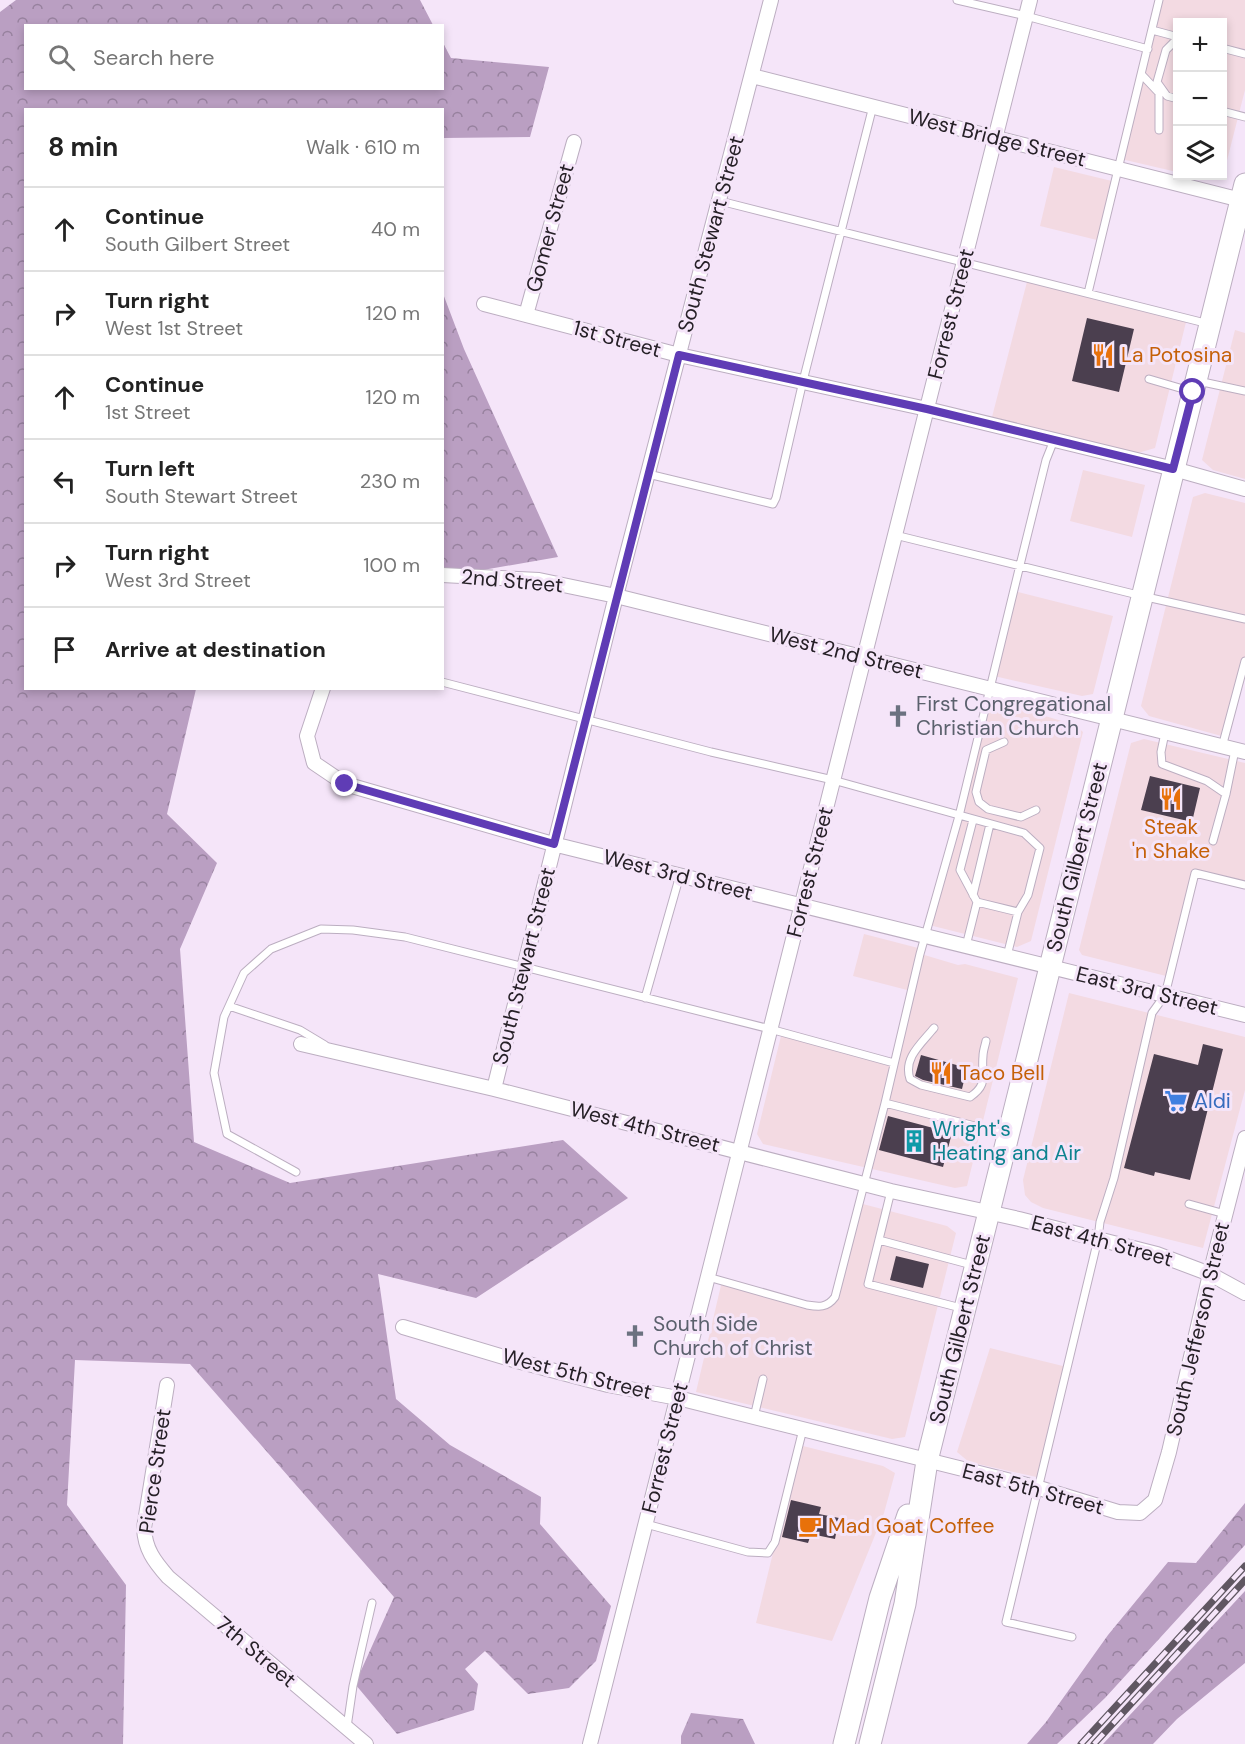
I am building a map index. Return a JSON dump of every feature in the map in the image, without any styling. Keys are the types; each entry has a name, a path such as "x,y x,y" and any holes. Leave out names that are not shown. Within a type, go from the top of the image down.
{"main road":[{"name":"South Gilbert Street","path":"870,1744 905,1604 927,1461 1173,469 1244,195"},
{"name":"South Gilbert Street","path":"843,1744 880,1598 927,1461"}],"street":[{"name":"South Stewart Street","path":"494,1089 616,596 771,0"},
{"name":"Forrest Street","path":"590,1744 1030,0"},
{"name":"West Bridge Street","path":"752,76 1119,169 1244,195"},
{"name":"Gomer Street","path":"526,315 574,142"},
{"name":"1st Street","path":"484,304 679,355 927,409 1173,469 1245,489"},
{"name":"2nd Street","path":"444,575 539,580 616,596"},
{"name":"West 2nd Street","path":"616,596 1234,750"},
{"name":"West 3rd Street","path":"322,690 307,736 314,763 345,784 554,844 1050,967"},
{"name":"East 3rd Street","path":"1050,967 1245,1015"},
{"name":"West 4th Street","path":"301,1044 739,1150 891,1191 988,1212"},
{"name":"South Jefferson Street","path":"1140,1513 1155,1500 1169,1452 1210,1274 1245,1138"},
{"name":"East 4th Street","path":"988,1212 1157,1254 1210,1274 1245,1293"},
{"name":"West 5th Street","path":"403,1327 608,1385 678,1398 927,1461"},
{"name":"Pierce Street","path":"150,1556 144,1538 144,1528 167,1385"},
{"name":"East 5th Street","path":"927,1461 1038,1488 1118,1512 1140,1513"},
{"name":"7th Street","path":"150,1556 168,1577 347,1728 359,1742"}],"lane":[{"path":"957,0 1148,49"},
{"path":"1088,293 1159,0"},
{"path":"1152,30 1173,36"},
{"path":"1173,43 1166,50 1157,82 1167,96 1173,98"},
{"path":"1227,49 1245,54"},
{"path":"1142,75 1159,93 1159,130"},
{"path":"648,474 773,504 873,106"},
{"path":"1227,112 1245,117"},
{"path":"720,201 1210,324"},
{"path":"1149,379 1245,391"},
{"path":"708,1277 807,1305 820,1307 830,1304 835,1297 926,936 959,816 1046,460 1054,440"},
{"path":"895,535 1245,619"},
{"path":"1213,841 1226,794 1234,750 1245,661"},
{"path":"444,683 711,752 833,780 1024,833 1040,848 1028,895 1018,912 1006,956"},
{"path":"1165,733 1161,752 1162,764 1208,781 1226,794"},
{"path":"1004,742 986,750 976,792 979,802 988,809 1021,817 1036,810"},
{"path":"973,820 960,870 975,898 1018,912"},
{"path":"966,946 990,825"},
{"path":"1072,1636 1006,1622 1098,1239 1100,1222 1130,1116 1152,1013 1165,995 1196,873 1245,885"},
{"path":"645,998 680,875"},
{"path":"297,1172 227,1134 214,1073 224,1017 244,973 271,950 321,929 353,930 405,937 770,1029 894,1063"},
{"path":"229,1006 300,1030 334,1052"},
{"path":"934,1028 909,1059 907,1070 910,1079 921,1085 970,1097 980,1090 984,1078 982,1057 986,1041"},
{"path":"885,1103 1008,1134"},
{"path":"891,1191 868,1284 964,1309"},
{"path":"1189,1204 1225,1214"},
{"path":"879,1240 975,1266"},
{"path":"754,1417 763,1379"},
{"path":"646,1524 748,1552 768,1553 775,1542 803,1430"},
{"path":"347,1728 352,1686 372,1603"}],"shaded area":[{"path":"1159,0 1245,0 1245,90 1227,160 1227,18 1173,18 1173,171 1121,159"},
{"path":"1054,167 1116,182 1101,241 1040,226"},
{"path":"1028,278 1187,318 1155,448 1138,453 992,417"},
{"path":"1235,330 1245,333 1245,479 1213,470 1202,460"},
{"path":"1083,470 1145,485 1132,537 1070,521"},
{"path":"1205,493 1245,503 1245,661 1225,737 1149,716 1141,706 1193,497"},
{"path":"1014,591 1113,616 1093,694 1082,696 994,676"},
{"path":"988,699 1075,725 1083,732 1031,941 1017,947 929,925"},
{"path":"1144,739 1245,763 1245,885 1195,873 1170,977 1082,955 1079,950 1131,743"},
{"path":"864,934 922,949 921,954 958,965 965,964 1018,978 967,1186 955,1188 763,1144 757,1134 782,1032 893,1063 911,991 853,976"},
{"path":"1069,993 1245,1037 1245,1090 1203,1248 1043,1208 1031,1202 1025,1195 1023,1180"},
{"path":"859,1203 947,1226 956,1233 905,1437 892,1439 696,1392 722,1281 807,1305 830,1304"},
{"path":"990,1348 1067,1367 1041,1478 969,1462 957,1452"},
{"path":"799,1445 883,1466 895,1473 884,1513 832,1641 756,1623"}],"green space":[{"path":"16,0 420,0 432,24 24,24 24,90 444,90 444,45 451,58 549,67 530,137 444,138 444,108 24,108 24,690 196,690 167,814 217,863 180,949 194,1142 290,1183 563,1140 628,1198 476,1298 378,1274 396,1399 450,1445 541,1497 540,1524 611,1606 596,1661 569,1688 528,1694 485,1651 465,1669 478,1684 474,1710 397,1734 355,1684 394,1597 190,1364 75,1360 67,1505 126,1585 123,1744 0,1744 0,12"},
{"path":"444,296 464,349 558,557 444,577"},
{"path":"1245,1503 1245,1545 1105,1698 1057,1744 1027,1744 1046,1722 1108,1635 1168,1562 1196,1563"},
{"path":"1245,1591 1245,1663 1177,1719 1153,1744 1103,1744"},
{"path":"691,1713 743,1719 755,1744 681,1744 681,1736"}],"building":[{"name":"La Potosina","path":"1087,318 1134,329 1119,392 1072,381"},
{"name":"Steak 'n Shake","path":"1150,776 1200,788 1192,822 1141,810"},
{"name":"Aldi","path":"1203,1044 1223,1049 1190,1180 1155,1172 1154,1176 1124,1168 1154,1054 1198,1065"},
{"name":"Taco Bell","path":"921,1055 967,1068 962,1089 915,1076"},
{"name":"Wright's Heating and Air","path":"888,1116 952,1133 943,1167 879,1150"},
{"path":"896,1256 929,1264 923,1288 890,1280"},
{"name":"Mad Goat Coffee","path":"791,1500 821,1507 819,1514 839,1518 835,1539 811,1534 808,1543 782,1537"}],"railway":[{"path":"1081,1744 1245,1566"},
{"path":"1094,1744 1245,1580"}],"place":[{"name":"La Potosina","path":"1103,355"},
{"name":"First Congregational Christian Church","path":"898,716"},
{"name":"Steak 'n Shake","path":"1171,799"},
{"name":"Taco Bell","path":"941,1073"},
{"name":"Aldi","path":"1176,1101"},
{"name":"Wright's Heating and Air","path":"914,1141"},
{"name":"South Side Church of Christ","path":"635,1336"},
{"name":"Mad Goat Coffee","path":"810,1526"}],"route":[{"path":"345,784 554,844 679,355 927,409 1173,469 1193,392"}]}
